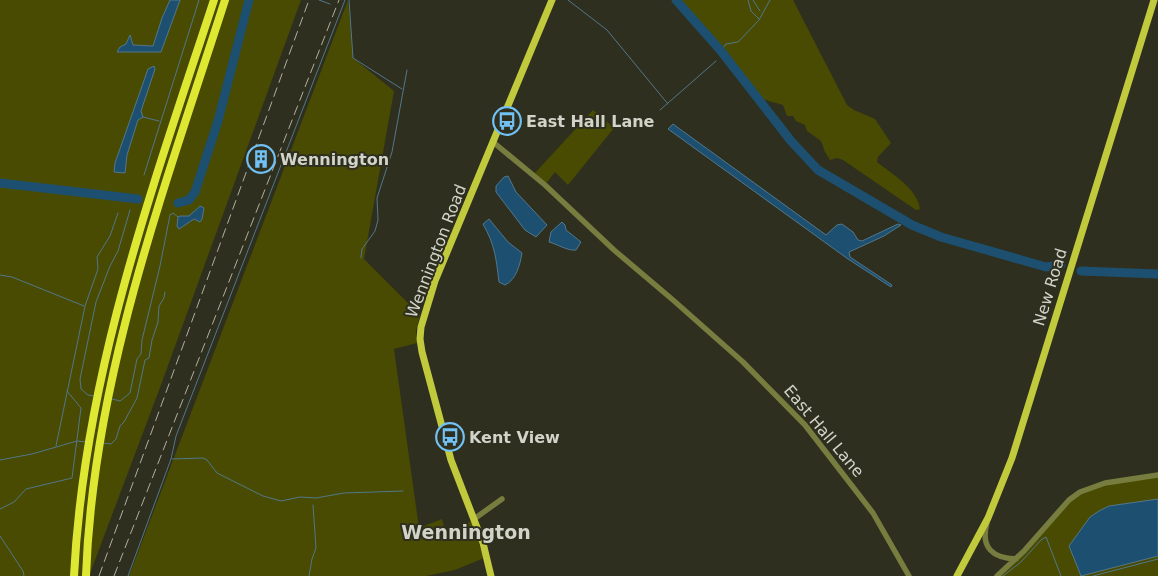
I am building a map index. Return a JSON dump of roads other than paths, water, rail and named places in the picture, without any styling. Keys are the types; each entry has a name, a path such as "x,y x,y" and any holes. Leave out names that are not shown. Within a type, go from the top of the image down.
{"highway":[{"path":"74,576 83,476 101,376 135,244 214,0"},
{"path":"86,576 98,456 112,378 147,243 225,0"}],"main road":[{"name":"Wennington Road","path":"491,576 483,543 451,460 422,352 420,334 436,281 552,0"},
{"name":"New Road","path":"957,576 988,518 1012,458 1154,0"}],"street":[{"name":"East Hall Lane","path":"493,142 737,357 806,425 873,513 909,576"},
{"path":"998,576 1016,559 1069,500 1080,492 1105,483 1158,475"},
{"path":"474,519 502,499"},
{"path":"988,518 985,537 993,554 1004,558 1016,559"}],"water":[{"path":"170,0 180,0 161,52 117,52 120,47 126,44 130,35 133,45 153,46"},
{"path":"154,66 155,69 141,111 143,117 138,120 127,155 125,173 114,172 115,163 148,69"},
{"path":"673,124 826,235 837,225 842,224 853,232 858,240 862,241 898,224 901,225 884,236 849,252 850,257 892,285 891,287 848,259 668,129"},
{"path":"508,176 516,192 547,225 536,237 525,230 496,192 496,186 504,177"},
{"path":"200,206 204,208 200,222 194,219 179,229 177,226 178,217 189,216"},
{"path":"489,219 508,242 522,253 515,276 505,285 499,282 494,252 483,224"},
{"path":"562,222 566,230 581,242 576,250 549,242 551,232"},
{"path":"1158,499 1158,556 1081,576 1069,546 1090,517 1109,506"}],"waterway":[{"path":"144,175 199,0"},
{"path":"178,203 189,200 195,192 218,121 249,0"},
{"path":"319,0 330,4"},
{"path":"128,576 171,459 176,436 345,0"},
{"path":"349,0 353,58 402,89"},
{"path":"568,0 607,30 668,104"},
{"path":"676,0 721,51 791,141 818,170 912,225 941,237 1046,267 1061,265"},
{"path":"748,0 751,11 759,19"},
{"path":"753,0 760,11"},
{"path":"721,51 726,44 738,42 759,20 770,0"},
{"path":"660,110 716,61"},
{"path":"361,258 362,249 375,231 378,220 377,198 392,152 407,70"},
{"path":"143,117 159,121"},
{"path":"0,183 138,199"},
{"path":"94,396 88,395 81,389 80,379 96,302 118,251 130,210"},
{"path":"56,446 85,306 98,269 97,257 110,236 118,213"},
{"path":"112,399 120,401 130,393 137,359 141,354 142,340 170,215 173,213 178,217"},
{"path":"1081,271 1158,274"},
{"path":"0,275 12,277 84,306"},
{"path":"103,443 111,444 116,439 120,426 137,398 145,360 149,358 158,322 159,306 165,292"},
{"path":"0,509 14,502 26,489 72,478 81,408 67,391"},
{"path":"0,460 32,454 77,441 87,442"},
{"path":"172,459 203,458 207,460 217,473 263,496 281,501 300,497 316,498 344,493 403,491"},
{"path":"309,576 316,548 313,505"},
{"path":"0,536 23,571 24,576"},
{"path":"1003,576 1021,562 1046,537 1061,576"},
{"path":"1093,576 1158,559"}],"railway":[{"path":"99,576 309,0"},
{"path":"114,576 339,0"}],"place":[{"name":"East Hall Lane","path":"507,121"},
{"name":"Wennington","path":"261,159"},
{"name":"Kent View","path":"450,437"}],"district":[{"name":"Wennington","path":"466,532"}]}
